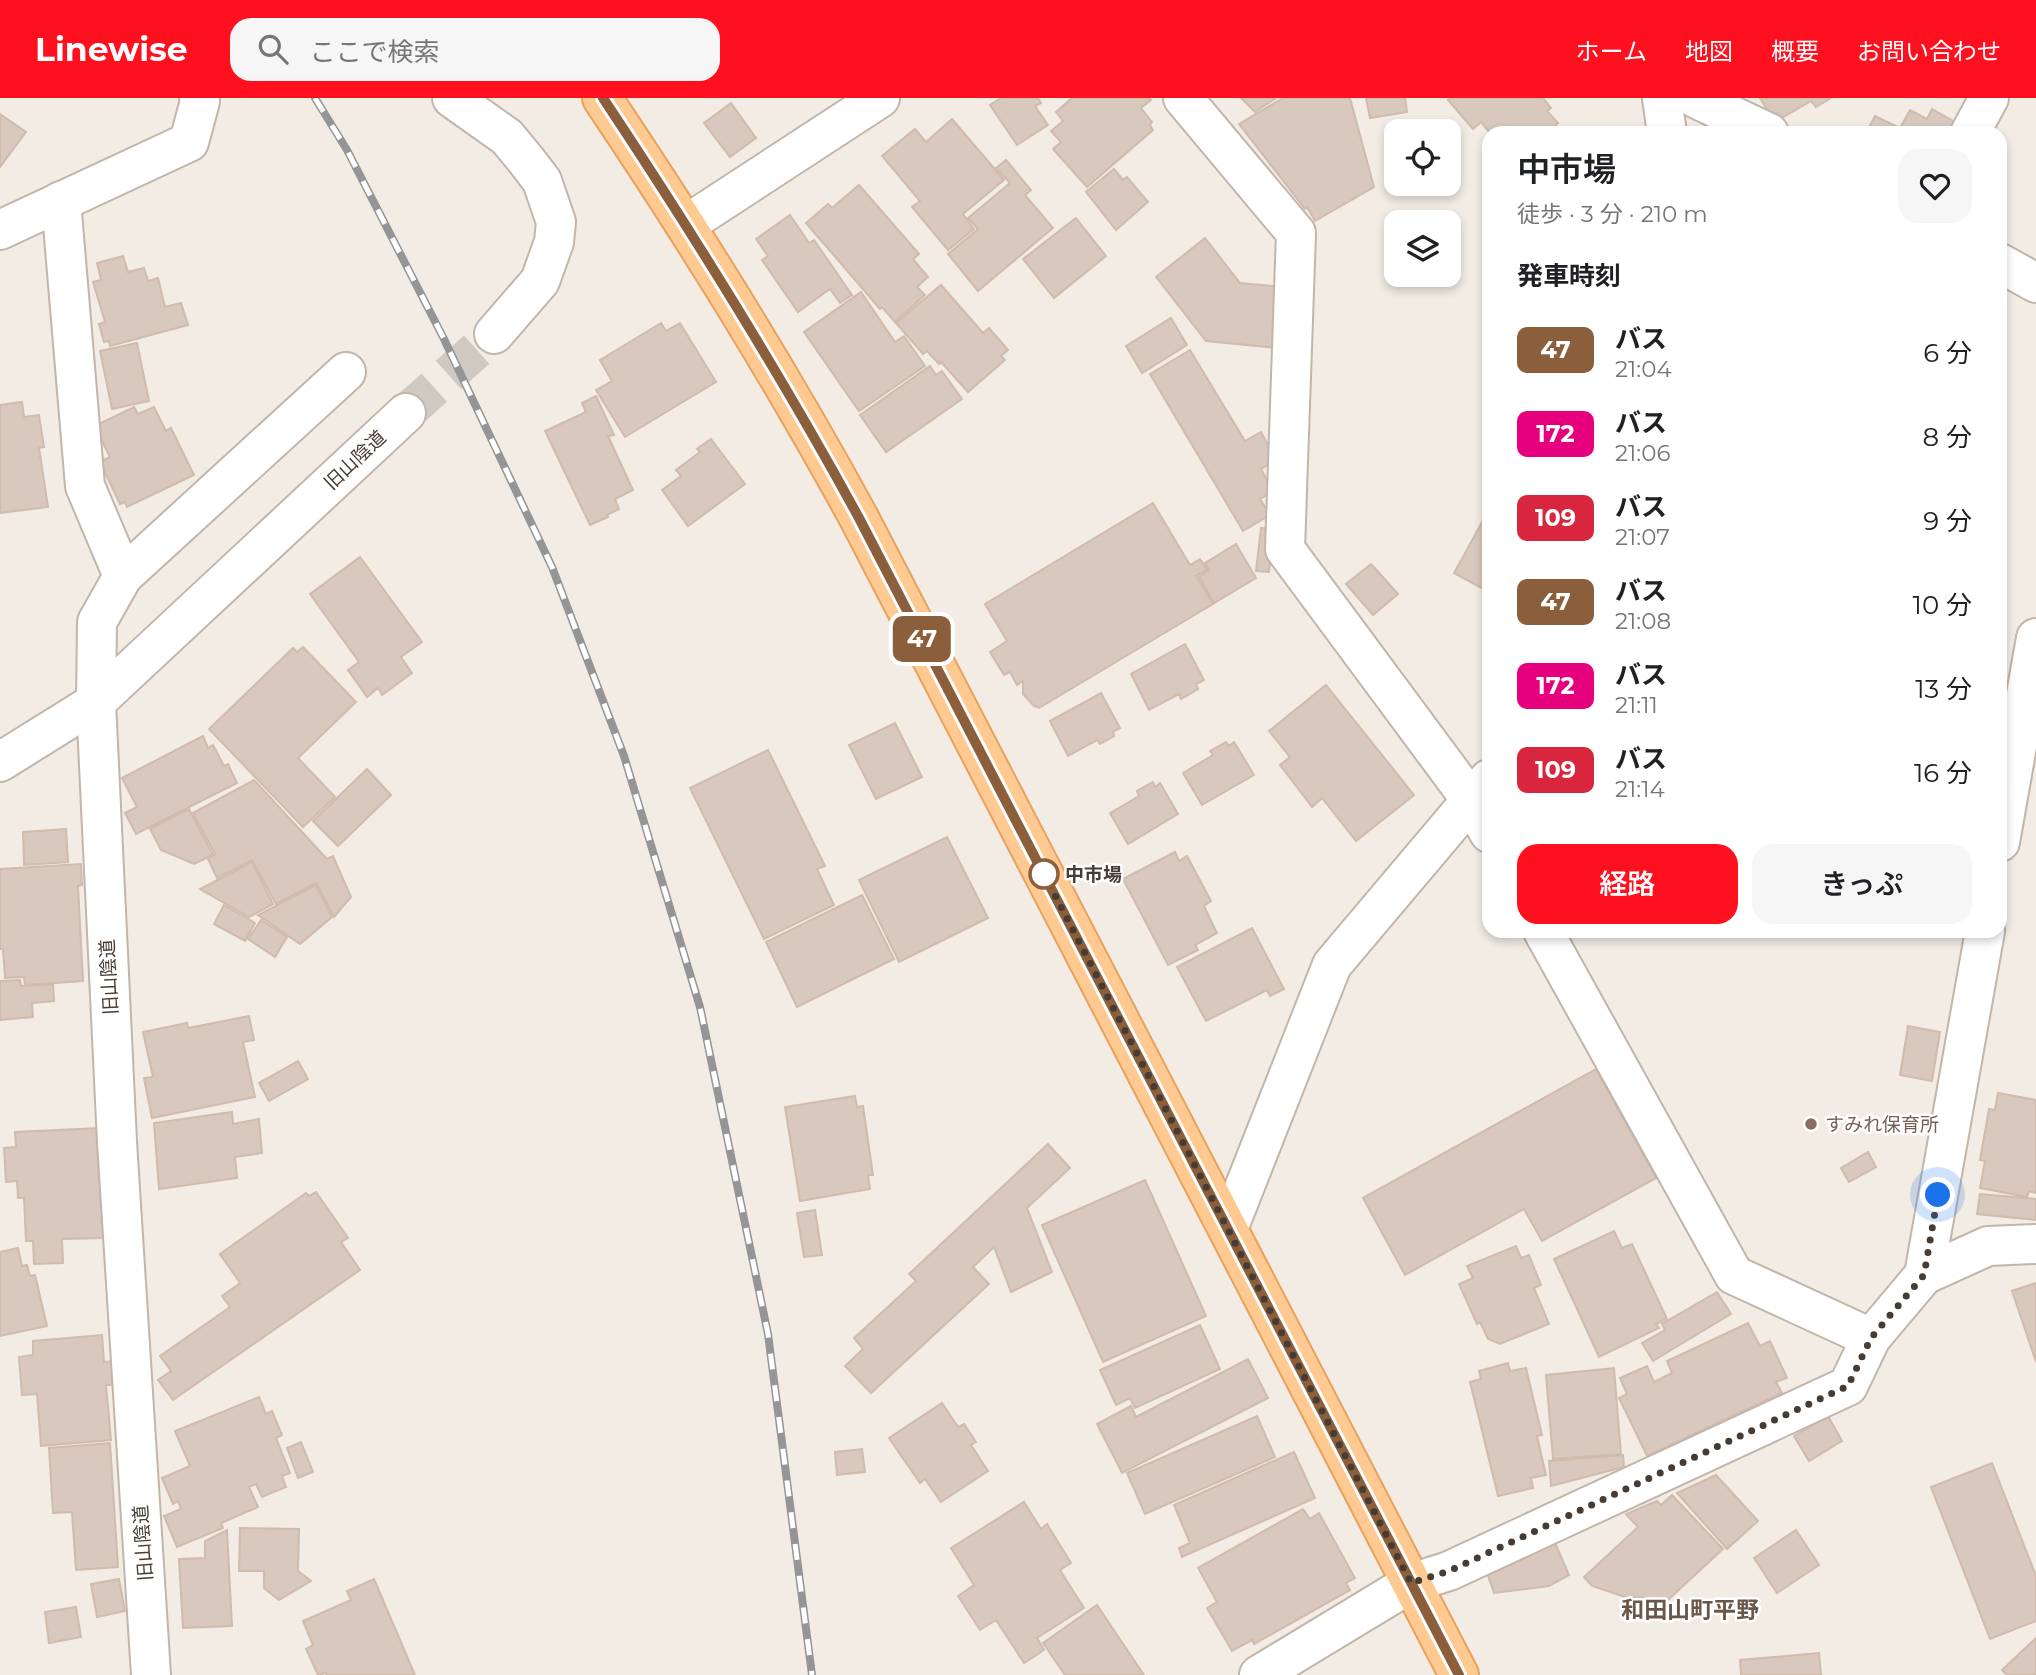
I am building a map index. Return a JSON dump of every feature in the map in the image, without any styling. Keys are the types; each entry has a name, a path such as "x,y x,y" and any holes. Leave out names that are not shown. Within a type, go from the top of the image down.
{"main road":[{"path":"603,98 687,224 804,418 859,518 1459,1675"}],"street":[{"path":"0,230 189,142 200,101 198,98"},
{"path":"452,98 507,137 542,181 556,222 554,242 540,281 494,334"},
{"path":"687,224 880,98"},
{"path":"1183,98 1296,233 1284,549 1480,790 1332,965 1228,1229"},
{"path":"1662,98 1666,126"},
{"path":"1695,98 1754,126"},
{"path":"1974,126 1989,98"},
{"path":"61,201 85,486 123,576"},
{"path":"2007,267 2036,283"},
{"path":"0,762 96,702 97,622 123,576 346,372"},
{"name":"旧山陰道","path":"151,1675 117,1142 96,702 406,413"},
{"path":"2007,802 2036,638"},
{"path":"1547,938 1734,1275 1871,1338"},
{"path":"1924,1275 1984,938"},
{"path":"1259,1675 1411,1583 1449,1571 1848,1386 1871,1338 1924,1275 1989,1246 2036,1244"}],"building":[{"path":"1001,98 1038,98 1041,103 1035,106 1048,125 1017,145 990,105"},
{"path":"1072,98 1151,100 1141,108 1152,122 1150,125 1153,130 1087,187 1053,149 1061,142 1051,131 1063,121 1056,112"},
{"path":"1241,98 1276,98 1255,112"},
{"path":"1283,98 1350,98 1374,187 1315,221 1307,207 1305,209 1239,124"},
{"path":"1366,98 1405,98 1407,112 1370,118"},
{"path":"1543,98 1551,108 1547,111 1558,123 1555,126 1484,126 1481,122 1473,129 1448,100"},
{"path":"1760,98 1831,98 1816,107 1811,101 1780,119 1776,113 1771,116"},
{"path":"731,103 756,138 730,157 704,123"},
{"path":"1932,109 1962,126 1901,126 1910,110 1927,119"},
{"path":"0,114 26,132 0,167"},
{"path":"1875,116 1896,126 1870,126"},
{"path":"952,119 1004,180 963,214 974,229 948,250 912,207 920,201 882,156 915,129 926,142"},
{"path":"1006,160 1031,190 1025,195 1053,228 978,291 948,254 978,229 968,218 1010,183 996,168"},
{"path":"1114,169 1123,180 1127,177 1148,202 1116,230 1086,192"},
{"path":"859,185 919,254 913,259 928,277 917,287 925,295 895,322 882,307 880,309 806,223 828,204 832,208"},
{"path":"790,215 809,243 814,240 852,295 840,303 830,289 798,312 762,260 768,256 756,239"},
{"path":"1076,218 1106,256 1054,298 1023,259"},
{"path":"1205,238 1240,283 1283,287 1277,348 1206,341 1156,277"},
{"path":"123,256 128,272 144,268 148,281 158,278 165,307 181,303 188,325 110,346 109,341 104,342 99,324 105,322 93,282 101,280 97,263"},
{"path":"941,285 983,333 989,328 1008,350 1001,356 1005,360 968,392 941,362 939,364 927,351 923,354 896,323"},
{"path":"861,292 895,342 904,336 925,366 859,411 804,332"},
{"path":"1171,318 1187,345 1142,373 1126,346"},
{"path":"661,323 666,331 680,323 716,382 625,437 596,390 612,381 600,360"},
{"path":"137,343 149,401 112,409 100,351"},
{"path":"1190,350 1245,441 1261,432 1277,460 1261,469 1273,491 1260,499 1270,515 1243,531 1150,374"},
{"path":"930,366 936,375 942,371 962,399 886,452 860,415"},
{"path":"596,396 614,435 608,436 633,490 615,499 619,509 590,525 545,431 586,412 582,403"},
{"path":"22,402 24,417 39,415 44,447 39,448 48,507 0,513 0,405"},
{"path":"134,407 138,414 154,407 166,431 171,428 194,475 127,507 125,502 120,504 100,462 110,457 97,425"},
{"path":"711,439 745,484 688,526 662,490 681,476 676,470 700,452 697,449"},
{"path":"1153,503 1190,565 1200,559 1207,570 1196,576 1213,604 1039,708 1034,706 1023,694 1023,681 1017,685 1010,672 1004,675 990,652 1007,641 985,604"},
{"path":"1482,522 1482,588 1454,573"},
{"path":"1261,528 1274,529 1269,572 1256,571"},
{"path":"1236,544 1256,578 1214,603 1199,577 1209,570 1205,563"},
{"path":"360,557 422,642 401,657 412,673 382,695 378,688 367,697 348,670 359,662 310,594"},
{"path":"1371,564 1398,594 1373,615 1346,584"},
{"path":"1185,644 1204,680 1196,684 1198,689 1181,699 1179,694 1149,710 1131,674"},
{"path":"303,647 356,702 298,758 335,797 303,827 209,729 293,648 297,652"},
{"path":"1326,685 1414,795 1356,841 1322,798 1312,807 1280,765 1290,757 1269,731"},
{"path":"1101,693 1120,728 1113,732 1114,736 1100,744 1097,740 1068,756 1050,721"},
{"path":"895,723 922,777 876,799 849,745"},
{"path":"203,736 208,748 213,745 224,766 228,764 237,783 136,834 125,813 137,807 122,778"},
{"path":"1226,742 1229,746 1234,742 1254,775 1202,805 1183,773 1213,755 1210,751"},
{"path":"768,750 825,866 817,869 834,905 764,939 690,788"},
{"path":"367,769 391,795 338,846 313,821"},
{"path":"254,780 327,859 333,856 351,897 334,917 316,883 276,904 252,860 217,878 208,859 215,854 193,813"},
{"path":"1153,782 1155,787 1160,783 1178,814 1128,844 1110,813 1139,796 1137,791"},
{"path":"189,809 213,855 194,864 161,850 150,829"},
{"path":"66,829 68,862 24,865 23,832"},
{"path":"947,837 988,918 899,962 859,880"},
{"path":"1175,852 1179,861 1187,856 1211,901 1204,906 1217,933 1195,945 1198,950 1168,965 1123,879"},
{"path":"252,862 273,904 249,917 200,889"},
{"path":"81,864 82,885 78,886 83,981 25,985 24,977 5,978 3,949 0,949 0,869"},
{"path":"316,885 332,917 300,944 258,915"},
{"path":"862,895 894,959 797,1007 766,942"},
{"path":"224,905 255,923 245,941 214,924"},
{"path":"261,920 287,937 275,957 248,939"},
{"path":"1252,928 1284,989 1270,996 1267,990 1206,1021 1177,967"},
{"path":"20,980 21,986 53,984 54,1001 32,1003 33,1017 0,1020 0,981"},
{"path":"249,1016 254,1040 243,1042 255,1097 152,1118 144,1078 153,1077 143,1032 187,1023 188,1028"},
{"path":"1908,1026 1940,1032 1932,1081 1900,1075"},
{"path":"298,1061 308,1079 269,1101 259,1083"},
{"path":"1596,1069 1656,1178 1542,1241 1524,1209 1405,1275 1363,1198"},
{"path":"1998,1093 2036,1100 2036,1193 2029,1191 2027,1197 1980,1188 1985,1161 1980,1160 1989,1109 1995,1110"},
{"path":"855,1096 857,1107 863,1106 873,1175 868,1175 870,1189 800,1201 785,1107"},
{"path":"232,1112 233,1124 259,1119 262,1153 235,1157 237,1178 159,1189 154,1123"},
{"path":"99,1128 104,1238 62,1239 63,1263 34,1264 33,1241 26,1241 24,1198 18,1198 17,1181 6,1182 4,1148 16,1147 15,1132"},
{"path":"1048,1144 1070,1168 1027,1208 1052,1272 1011,1292 994,1247 973,1267 989,1284 871,1393 845,1366 863,1349 854,1338 916,1281 909,1274"},
{"path":"1868,1152 1876,1167 1849,1182 1841,1168"},
{"path":"1145,1180 1206,1316 1103,1362 1042,1225"},
{"path":"316,1192 348,1238 341,1242 360,1270 173,1400 158,1380 171,1371 160,1356 230,1307 222,1296 240,1283 220,1254 306,1193 309,1196"},
{"path":"1980,1194 2036,1199 2036,1220 1977,1214"},
{"path":"815,1210 822,1255 804,1257 797,1213"},
{"path":"1614,1231 1622,1248 1632,1244 1667,1319 1656,1324 1659,1328 1599,1357 1554,1259"},
{"path":"1516,1246 1521,1258 1529,1255 1541,1285 1534,1288 1549,1324 1500,1344 1488,1339 1480,1322 1477,1324 1459,1284 1473,1278 1467,1266"},
{"path":"18,1248 22,1266 27,1265 30,1276 35,1275 47,1326 0,1336 0,1252"},
{"path":"2036,1283 2036,1362 2012,1291"},
{"path":"1717,1292 1731,1314 1653,1361 1642,1343 1665,1330 1662,1324"},
{"path":"1748,1323 1760,1346 1770,1341 1787,1378 1776,1382 1782,1393 1647,1456 1619,1398 1627,1394 1620,1378 1647,1366 1654,1382 1672,1373 1667,1361"},
{"path":"1200,1325 1220,1369 1135,1408 1130,1398 1116,1405 1100,1370"},
{"path":"102,1335 104,1362 114,1361 116,1385 106,1385 111,1440 41,1446 37,1394 22,1395 19,1357 33,1355 33,1341"},
{"path":"1248,1359 1268,1398 1122,1473 1097,1424 1131,1406 1136,1417"},
{"path":"1508,1363 1510,1371 1526,1368 1542,1435 1537,1436 1546,1475 1531,1478 1533,1488 1498,1496 1470,1382 1481,1379 1479,1371"},
{"path":"1614,1368 1621,1454 1553,1459 1546,1375"},
{"path":"259,1397 266,1414 272,1411 282,1435 276,1438 290,1473 282,1476 286,1487 262,1497 256,1484 249,1487 258,1507 221,1523 223,1528 177,1547 164,1516 181,1509 178,1501 173,1504 162,1478 190,1466 175,1431"},
{"path":"942,1403 958,1427 964,1424 976,1442 971,1445 988,1471 941,1502 925,1479 920,1483 889,1438"},
{"path":"1257,1416 1275,1457 1145,1514 1127,1473"},
{"path":"1828,1416 1842,1441 1809,1461 1794,1436"},
{"path":"301,1442 313,1472 298,1478 287,1448"},
{"path":"110,1443 118,1567 76,1570 72,1512 53,1513 49,1448"},
{"path":"862,1449 865,1472 837,1475 835,1452"},
{"path":"1294,1452 1315,1498 1182,1557 1179,1548 1190,1543 1174,1505"},
{"path":"1623,1455 1624,1467 1551,1486 1549,1461"},
{"path":"1992,1463 2036,1576 2036,1621 1990,1639 1931,1487"},
{"path":"1716,1475 1758,1521 1727,1549 1677,1493"},
{"path":"1672,1495 1723,1549 1669,1599 1625,1597 1592,1586 1584,1577 1638,1527 1626,1514 1657,1501 1661,1505"},
{"path":"1024,1502 1041,1529 1047,1524 1071,1563 1060,1570 1084,1608 1037,1638 1044,1650 1024,1663 996,1620 980,1630 958,1596 974,1585 951,1548"},
{"path":"1303,1509 1310,1519 1319,1513 1355,1578 1346,1583 1350,1590 1254,1644 1252,1640 1232,1651 1207,1608 1217,1602 1198,1568"},
{"path":"240,1528 299,1529 298,1571 311,1581 279,1600 264,1588 264,1571 239,1571"},
{"path":"227,1530 232,1626 183,1628 179,1559 205,1558 205,1541"},
{"path":"1796,1530 1819,1565 1777,1593 1754,1558"},
{"path":"1553,1538 1569,1575 1549,1586 1494,1593 1484,1564"},
{"path":"119,1579 125,1611 97,1617 91,1584"},
{"path":"374,1579 415,1675 318,1675 306,1649 313,1645 303,1621 351,1600 347,1591"},
{"path":"1097,1605 1144,1675 1065,1675 1043,1643"},
{"path":"76,1607 81,1637 49,1643 45,1612"},
{"path":"2036,1638 2036,1675 2007,1675 2002,1670"},
{"path":"1819,1653 1821,1675 1741,1675 1740,1660"}],"tunnel":[{"path":"406,413 494,334"}],"railway":[{"path":"315,98 347,150 444,339 552,567 624,756 700,1007 768,1334 812,1675"}],"bus line":[{"name":"47","path":"603,98 687,224 746,320 859,518 1459,1675"}],"place":[{"name":"中市場","path":"1044,874"},
{"name":"すみれ保育所","path":"1811,1124"}],"district":[{"name":"和田山町平野","path":"1690,1610"}],"route":[{"path":"1044,874 1411,1583 1449,1571 1848,1386 1871,1338 1924,1275 1938,1195"}]}
